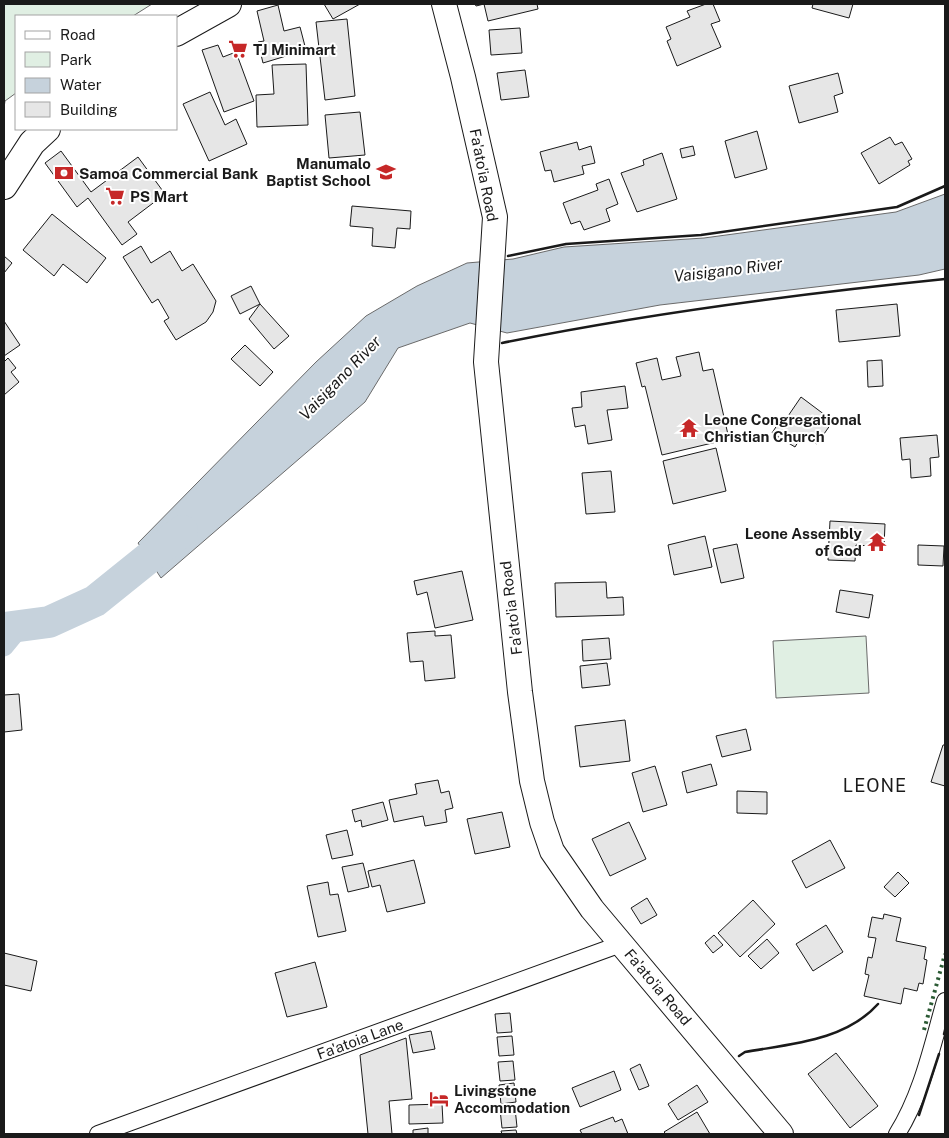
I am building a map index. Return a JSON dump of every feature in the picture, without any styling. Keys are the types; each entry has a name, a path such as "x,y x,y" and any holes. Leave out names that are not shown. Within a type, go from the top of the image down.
{"main road":[{"path":"178,32 228,4"},
{"name":"Fa'ato'ia Road","path":"444,4 463,76 495,217 486,350 504,554 532,781 552,851 592,908 621,944 780,1134"},
{"path":"4,186 32,143 46,130"}],"street":[{"name":"Fa'atoia Lane","path":"98,1134 621,944"},
{"path":"897,1134 909,1115 919,1088 945,1001"}],"green space":[{"path":"4,4 152,4 135,15 15,15 15,94 5,101 4,108"},
{"path":"866,636 869,693 776,698 773,641"}],"water":[{"path":"945,194 945,269 919,275 660,305 507,333 470,323 398,348 365,402 161,578 138,543 316,362 366,316 417,286 467,263 513,259 564,247 704,238 896,212"}],"building":[{"path":"324,4 360,4 333,19"},
{"path":"484,4 537,4 538,9 488,21"},
{"path":"706,4 713,4 720,21 711,24 721,47 677,66 667,41 671,39 666,27 690,17 687,11"},
{"path":"813,4 853,4 849,18 812,8"},
{"path":"278,5 284,31 300,27 306,50 263,63 258,42 264,41 257,11"},
{"path":"347,19 355,96 325,100 316,22"},
{"path":"520,28 522,53 491,55 489,30"},
{"path":"218,45 223,57 236,52 254,101 224,112 202,50"},
{"path":"306,64 308,125 257,127 256,95 274,94 272,65"},
{"path":"525,70 529,97 501,100 497,73"},
{"path":"838,73 843,93 834,96 838,112 799,123 789,86"},
{"path":"210,92 225,125 236,119 247,144 209,161 183,104"},
{"path":"360,112 365,155 329,158 325,115"},
{"path":"757,131 767,169 735,178 725,141"},
{"path":"890,137 895,145 902,142 912,159 908,161 910,165 879,184 861,153"},
{"path":"577,142 579,150 591,146 595,163 582,166 584,174 554,182 551,170 545,171 540,152"},
{"path":"693,146 695,155 682,158 680,149"},
{"name":"PS Mart","path":"61,151 91,192 138,157 165,194 128,222 137,234 122,245 88,198 77,207 45,163"},
{"path":"662,153 677,199 637,212 621,173 644,165 643,160"},
{"path":"609,179 618,204 606,209 610,221 584,230 580,221 571,224 563,203 598,190 596,184"},
{"path":"352,206 411,211 410,229 397,228 395,248 372,246 373,228 350,226"},
{"path":"52,214 106,258 87,283 63,264 54,276 23,250"},
{"path":"141,246 151,263 170,251 182,271 193,264 216,301 213,312 206,322 176,340 164,321 169,318 158,299 152,303 123,257"},
{"path":"4,256 12,263 4,273"},
{"path":"251,286 260,304 240,314 231,296"},
{"path":"260,304 289,336 274,349 249,319"},
{"path":"897,304 900,336 839,342 836,310"},
{"path":"4,321 20,345 4,356"},
{"path":"245,345 273,372 260,386 231,359"},
{"path":"699,352 703,371 713,369 729,439 662,455 645,386 642,387 636,363 657,358 662,380 681,376 676,357"},
{"path":"8,358 16,368 11,372 19,382 4,395 4,362"},
{"path":"882,360 883,386 868,387 867,361"},
{"path":"625,386 628,408 607,410 612,440 588,444 585,425 575,427 572,408 582,407 581,392"},
{"path":"801,397 833,421 817,444 803,434 795,447 772,433 783,416 786,419"},
{"path":"937,435 939,457 930,458 931,476 911,478 910,459 902,460 900,438"},
{"path":"716,448 726,491 673,504 663,461"},
{"path":"611,471 615,512 586,514 582,473"},
{"path":"830,521 885,524 884,547 856,545 855,561 828,560"},
{"path":"705,536 712,567 674,575 668,545"},
{"path":"737,544 744,578 721,583 713,549"},
{"path":"918,545 944,546 943,566 918,565"},
{"path":"462,571 473,620 435,628 427,592 417,595 414,581"},
{"path":"606,582 607,598 623,597 624,615 556,617 555,583"},
{"path":"840,590 873,595 869,618 836,612"},
{"path":"435,631 435,636 451,635 455,678 425,681 423,661 410,662 407,633"},
{"path":"609,638 611,659 583,661 582,640"},
{"path":"607,663 610,685 582,688 580,666"},
{"path":"19,694 22,730 4,732 4,695"},
{"path":"625,720 630,761 580,767 575,726"},
{"path":"746,729 751,750 722,757 716,736"},
{"path":"943,745 945,745 945,786 931,782"},
{"path":"711,764 717,785 687,793 682,772"},
{"path":"655,766 667,805 643,812 632,773"},
{"path":"438,780 441,793 449,791 453,808 445,810 447,822 425,826 423,816 394,822 389,800 417,794 415,784"},
{"path":"737,791 767,792 767,814 737,813"},
{"path":"383,802 388,820 362,827 361,820 355,822 352,810"},
{"path":"502,812 510,847 475,854 467,819"},
{"path":"629,822 646,859 610,876 592,839"},
{"path":"347,830 353,855 332,859 326,835"},
{"path":"830,840 845,868 806,888 792,861"},
{"path":"414,860 425,903 387,912 380,885 372,887 368,871"},
{"path":"363,863 369,887 348,892 342,867"},
{"path":"898,872 909,883 895,897 884,887"},
{"path":"328,882 330,895 338,894 346,931 318,937 307,886"},
{"path":"647,898 657,915 641,924 631,908"},
{"path":"753,900 775,924 740,957 718,933"},
{"path":"884,914 901,918 896,941 926,947 924,959 927,960 923,984 919,983 917,991 904,988 901,1004 864,996 869,975 865,974 868,957 872,958 876,938 868,937 872,917 883,919"},
{"path":"826,925 843,952 813,971 796,944"},
{"path":"714,935 723,945 713,953 705,943"},
{"path":"767,939 779,953 761,969 748,956"},
{"path":"4,953 37,961 31,991 4,985"},
{"path":"315,962 327,1007 287,1017 275,973"},
{"path":"510,1013 512,1032 497,1033 495,1014"},
{"path":"431,1031 435,1049 413,1053 409,1035"},
{"path":"512,1036 514,1055 499,1056 497,1037"},
{"path":"406,1038 412,1099 389,1101 392,1134 368,1134 360,1055"},
{"path":"836,1053 878,1106 850,1128 808,1074"},
{"path":"513,1061 515,1080 500,1081 498,1062"},
{"path":"640,1064 649,1086 639,1090 630,1069"},
{"path":"614,1071 621,1090 580,1107 572,1088"},
{"path":"514,1083 516,1102 501,1104 499,1085"},
{"path":"697,1085 708,1102 678,1120 668,1104"},
{"path":"442,1104 443,1123 409,1124 409,1105"},
{"path":"515,1108 517,1127 502,1128 500,1109"},
{"path":"697,1112 710,1134 666,1134 664,1132"},
{"path":"613,1117 615,1122 622,1119 628,1134 582,1134 580,1130"},
{"path":"428,1128 428,1134 413,1134 413,1130"},
{"path":"516,1130 517,1134 502,1134 501,1131"}],"waterway":[{"name":"Vaisigano River","path":"4,628 49,622 95,601 182,531"},
{"path":"4,647 22,625"}],"hedge":[{"path":"924,1030 945,954"}],"wall":[{"path":"508,256 566,244 701,235 897,207 945,186"},
{"path":"502,343 612,322 723,305 945,279"},
{"path":"739,1056 745,1052 798,1043 833,1033 850,1026 878,1004"},
{"path":"944,1034 945,1030"},
{"path":"919,1115 939,1054"}],"place":[{"name":"TJ Minimart","path":"238,49"},
{"name":"Manumalo Baptist School","path":"386,172"},
{"name":"Samoa Commercial Bank","path":"64,173"},
{"name":"PS Mart","path":"115,196"},
{"name":"Leone Congregational Christian Church","path":"689,428"},
{"name":"Leone Assembly of God","path":"877,542"},
{"name":"Livingstone Accommodation","path":"439,1099"}],"district":[{"name":"LEONE","path":"875,785"}]}
